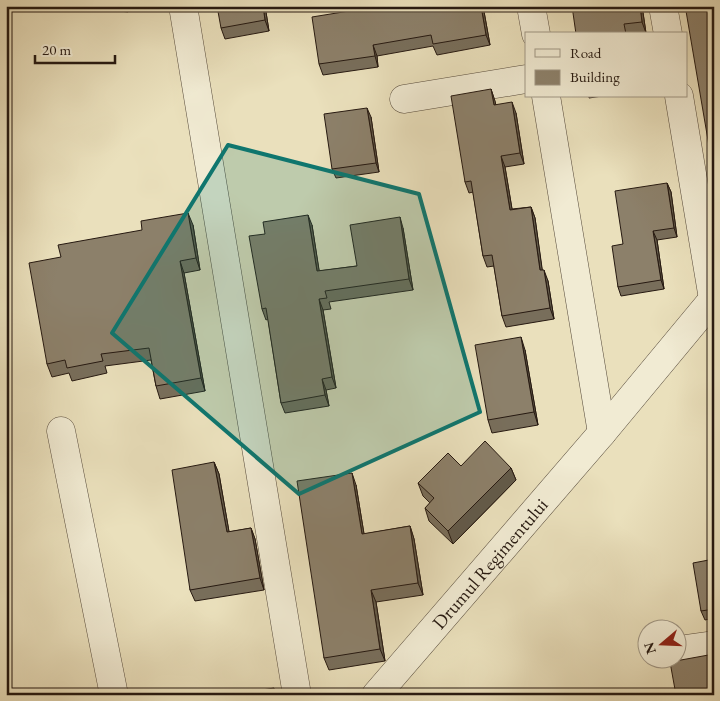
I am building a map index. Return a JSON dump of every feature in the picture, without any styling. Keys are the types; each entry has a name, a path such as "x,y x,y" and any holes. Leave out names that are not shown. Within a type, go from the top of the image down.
{"street":[{"path":"183,6 297,695"},
{"path":"531,6 536,32"},
{"path":"663,6 668,32"},
{"path":"404,99 525,79"},
{"path":"546,98 602,433"},
{"path":"679,98 714,299"},
{"name":"Drumul Regimentului","path":"376,695 602,433 714,299"},
{"path":"61,431 114,695"},
{"path":"688,648 714,644"}],"highlighted area":[{"path":"228,145 419,194 480,412 299,494 112,333"}],"building":[{"path":"217,6 263,6 265,20 221,28"},
{"path":"380,6 481,6 486,35 433,44 431,35 373,45 375,56 319,64 312,17"},
{"path":"572,6 640,6 642,22 624,24 626,32 576,32"},
{"path":"714,6 714,151 710,152 686,11"},
{"path":"491,89 494,105 512,102 520,153 501,156 510,210 531,207 540,270 544,270 550,308 502,316 492,255 483,256 471,181 465,182 451,96"},
{"path":"367,108 376,163 332,169 324,114"},
{"path":"667,183 674,228 653,231 661,280 618,287 612,246 623,244 615,191"},
{"path":"188,213 196,258 180,261 201,378 156,386 149,348 101,354 103,361 67,368 65,360 47,364 29,263 61,257 58,245 142,230 141,221"},
{"path":"308,215 317,271 357,266 350,225 400,217 409,279 325,291 327,298 319,299 332,377 322,379 325,395 281,403 266,308 262,309 249,236 265,234 263,222"},
{"path":"521,337 534,412 488,420 475,345"},
{"path":"485,441 511,468 448,531 425,508 434,498 418,483 448,453 461,466"},
{"path":"214,462 227,532 251,528 260,578 190,590 172,470"},
{"path":"352,473 362,534 410,526 418,583 371,590 380,649 324,658 297,481"},
{"path":"714,559 714,609 701,611 693,563"},
{"path":"714,654 714,695 676,695 671,668 688,668 688,659"},
{"path":"274,688 275,695 231,695"}]}
